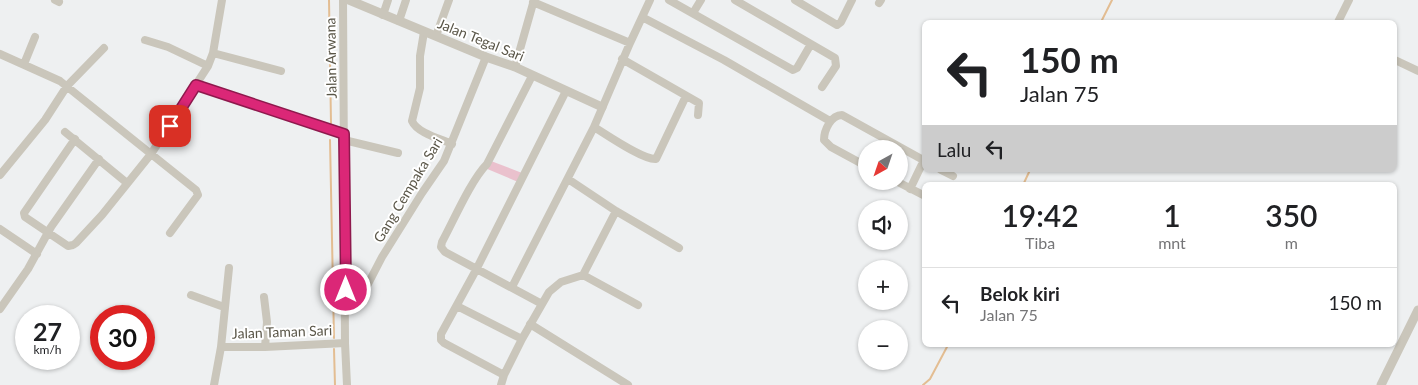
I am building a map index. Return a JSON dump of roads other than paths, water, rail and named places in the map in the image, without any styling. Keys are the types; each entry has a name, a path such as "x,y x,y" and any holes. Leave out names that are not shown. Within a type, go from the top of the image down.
{"street":[{"path":"75,139 24,213 25,217 68,246 73,246 102,215 151,154 208,66 213,53 222,0"},
{"name":"Jalan Arwana","path":"343,0 345,342 347,385"},
{"name":"Jalan Tegal Sari","path":"348,0 359,2 383,15 515,67 602,107"},
{"path":"383,15 388,0"},
{"path":"399,21 406,0"},
{"path":"436,36 449,0"},
{"path":"512,287 594,127 622,59 650,0"},
{"path":"669,0 792,70 797,68 811,44"},
{"path":"693,13 701,0"},
{"path":"735,0 832,55 837,60 836,66 822,87"},
{"path":"795,0 837,25 841,22 852,0"},
{"path":"1339,20 1349,0"},
{"path":"515,67 534,1 630,42"},
{"path":"642,17 724,60 830,122"},
{"path":"424,32 420,56 420,88 412,121 422,131 452,144"},
{"path":"24,64 35,37"},
{"path":"145,40 168,46 208,66"},
{"path":"0,175 45,120 67,86 104,48"},
{"path":"213,53 281,71"},
{"path":"0,54 53,77 67,86 195,189 198,193 170,232"},
{"name":"Gang Cempaka Sari","path":"346,290 363,288 368,284 382,257 444,161 486,57"},
{"path":"622,59 699,103 698,115"},
{"path":"1397,61 1418,70"},
{"path":"532,76 441,247 445,252 476,270 539,302"},
{"path":"196,85 344,137 398,153"},
{"path":"502,373 444,344 441,340 441,334 476,270 566,91"},
{"path":"594,127 635,151 651,159 656,159 686,96"},
{"path":"858,161 826,142 824,136 830,122 837,116 842,115 922,160"},
{"path":"65,132 127,183"},
{"path":"0,309 37,254 51,227 99,159"},
{"path":"922,165 910,189 922,195"},
{"path":"945,172 953,176"},
{"path":"568,179 616,211 679,248"},
{"path":"502,385 502,373 520,338 530,324 539,302 555,286 582,275 616,211"},
{"path":"0,229 37,254"},
{"name":"Jalan Taman Sari","path":"214,385 221,346 229,268"},
{"path":"582,275 638,305"},
{"path":"191,295 224,307"},
{"path":"264,297 268,322 265,347"},
{"path":"457,306 520,338"},
{"path":"1381,385 1418,310"},
{"path":"530,324 628,385"},
{"name":"Jalan Taman Sari","path":"221,346 265,347 345,342"}],"waterway":[{"path":"329,0 331,123"},
{"path":"1102,20 1112,0"},
{"path":"330,140 334,338"},
{"path":"1024,182 1029,172"},
{"path":"923,385 930,379 947,347"},
{"path":"334,349 335,385"}]}
